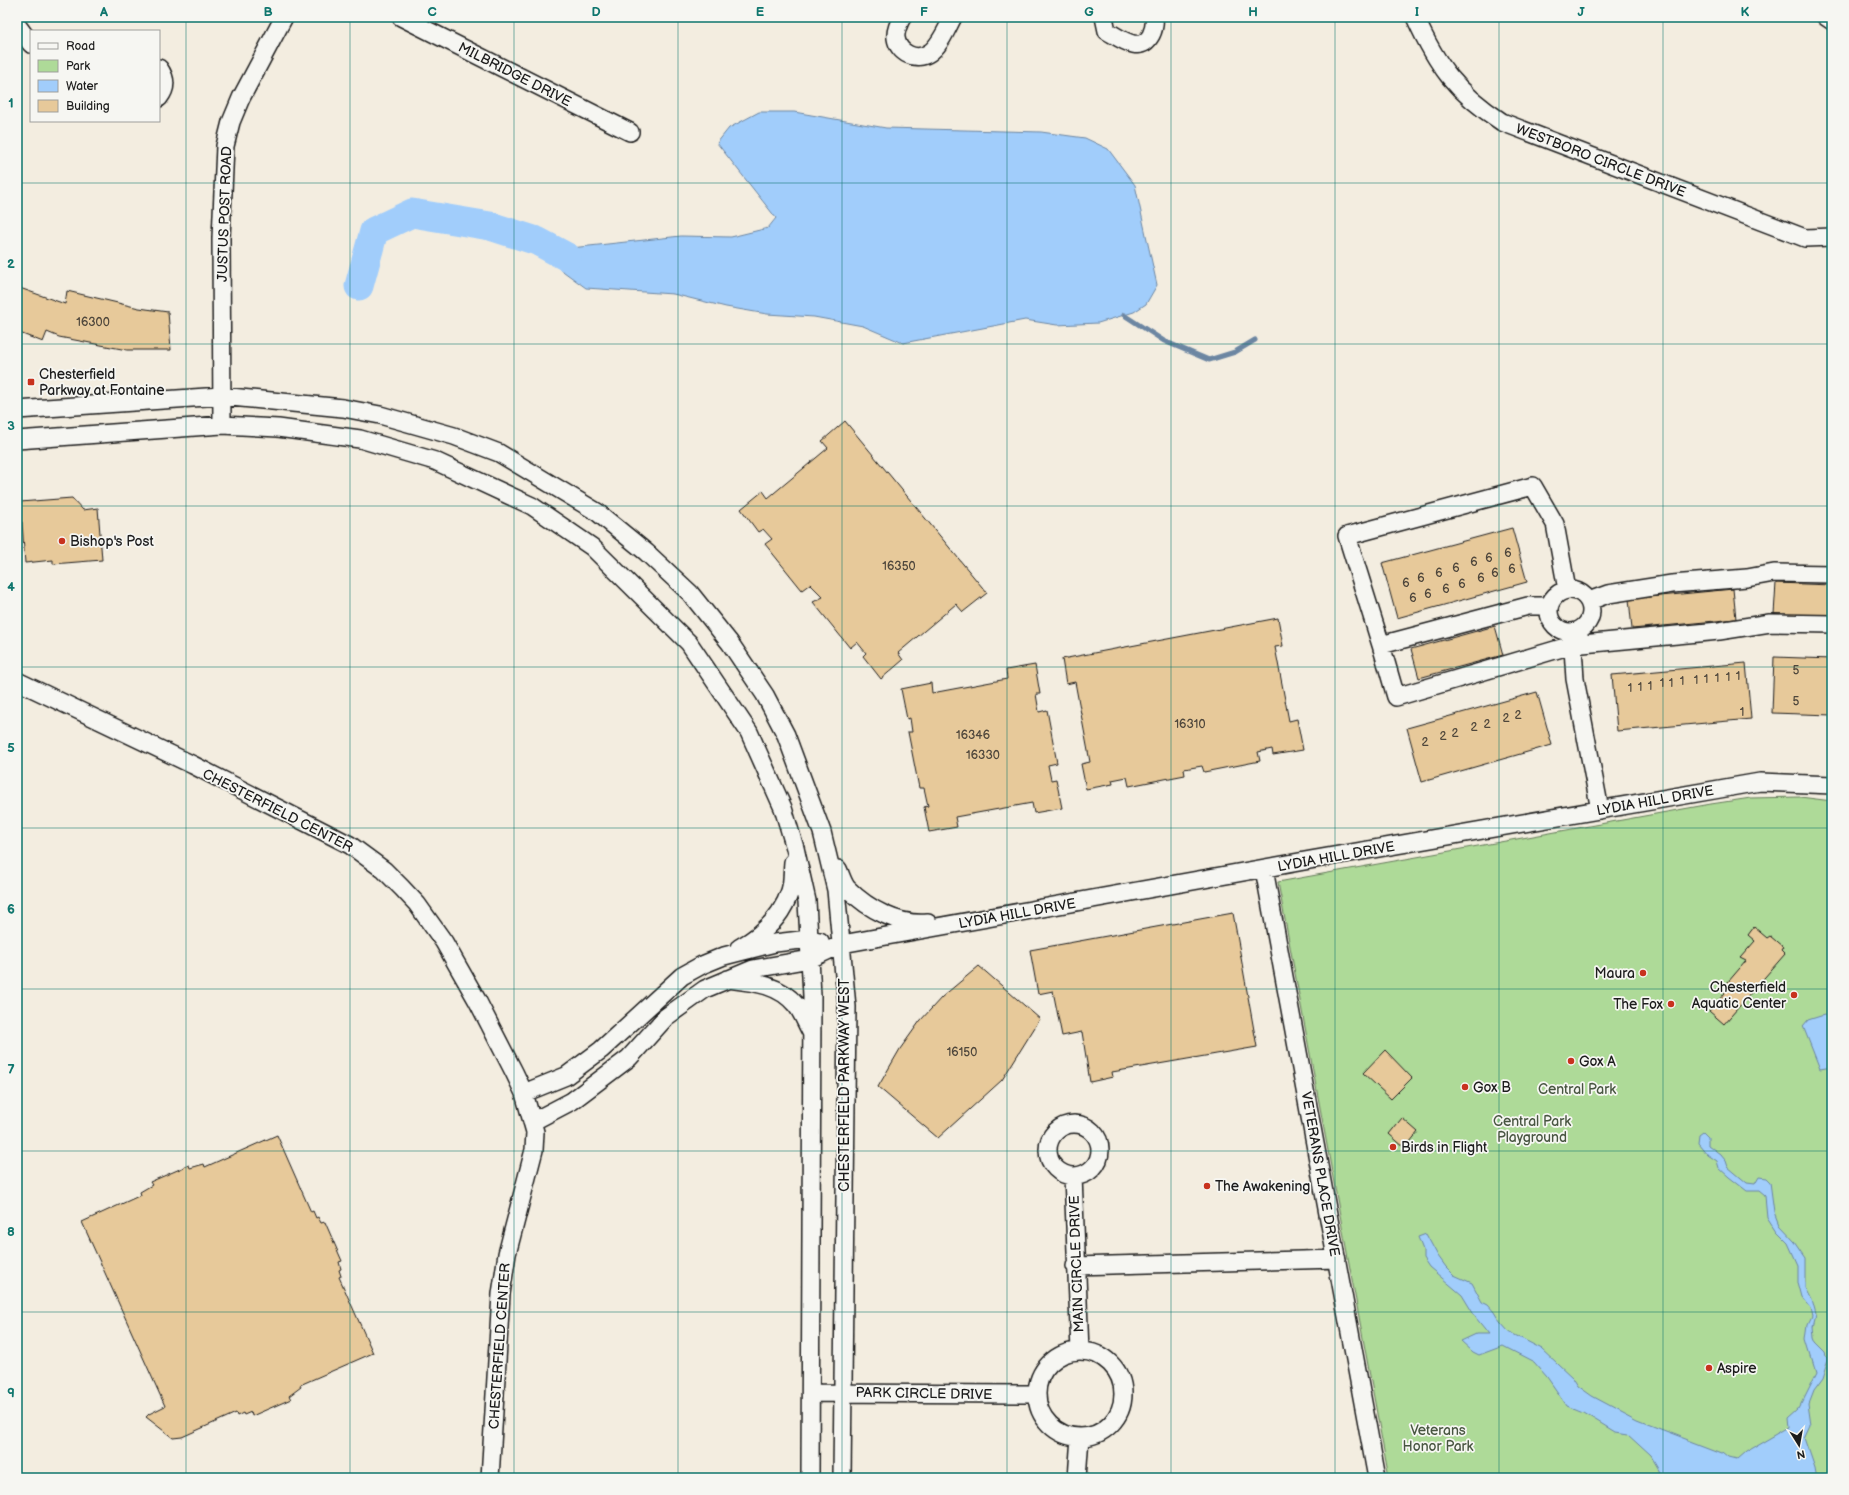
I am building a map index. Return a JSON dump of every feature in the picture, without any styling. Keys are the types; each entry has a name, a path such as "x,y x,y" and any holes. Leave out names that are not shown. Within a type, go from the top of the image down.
{"street":[{"name":"JUSTUS POST ROAD","path":"222,425 221,238 225,146 231,122 241,98 284,17"},
{"name":"MILBRIDGE DRIVE","path":"401,17 630,132"},
{"path":"902,17 895,36 897,43 907,54 914,57 921,57 934,49 953,17"},
{"path":"1104,17 1107,30 1127,43 1137,45 1143,44 1149,38 1153,31 1154,17"},
{"name":"WESTBORO CIRCLE DRIVE","path":"1415,17 1435,59 1455,85 1480,108 1502,122 1806,238 1832,237"},
{"path":"1826,17 1832,21"},
{"path":"17,25 30,43"},
{"path":"160,70 165,82 164,90 160,96"},
{"name":"CHESTERFIELD PARKWAY WEST","path":"17,410 221,396 343,408 380,414 424,427 498,453 597,512 646,552 690,593 730,644 765,695 786,735 823,837 836,890 847,1007 842,1478"},
{"path":"17,440 222,425 278,428 360,439 435,461 532,506 592,547 689,643 745,725 783,808 795,848 807,901 812,1034 810,1478"},
{"path":"1567,590 1555,524 1534,486 1348,536 1396,697 1572,639 1719,631 1770,623 1832,624"},
{"path":"1589,602 1608,594 1672,584 1747,578 1774,573 1832,574"},
{"path":"1572,639 1588,621 1591,612 1589,602 1579,592 1567,590 1556,596 1549,606 1549,616 1553,625 1572,639 1575,679 1600,810"},
{"path":"1381,645 1528,606 1549,606"},
{"name":"CHESTERFIELD CENTER","path":"17,681 193,765 343,841 384,870 417,904 444,942 477,1000 524,1094 535,1132 534,1150 507,1254 501,1294 490,1478"},
{"name":"LYDIA HILL DRIVE","path":"842,944 1760,782 1832,785"},
{"path":"823,837 846,888 882,914 915,924 988,918"},
{"path":"524,1094 566,1076 600,1050 628,1023 682,976 748,943 777,918 790,890 795,848"},
{"name":"VETERANS PLACE DRIVE","path":"1264,869 1378,1478"},
{"path":"724,956 775,943 809,939 842,944"},
{"path":"532,1122 572,1101 629,1058 666,1017 705,989 753,968 810,959 842,944"},
{"path":"728,979 760,983 781,991 796,1005 812,1034"},
{"name":"MAIN CIRCLE DRIVE","path":"1073,1176 1075,1266 1080,1351"},
{"path":"1075,1266 1337,1259"},
{"name":"MAIN CIRCLE DRIVE","path":"1080,1351 1094,1354 1107,1360 1116,1371 1122,1384 1123,1398 1119,1412 1111,1424 1099,1433 1071,1436 1058,1431 1047,1421 1040,1409 1037,1394 1039,1381 1050,1365 1066,1354 1080,1351"},
{"name":"PARK CIRCLE DRIVE","path":"811,1393 1037,1394"},
{"path":"1077,1478 1080,1436"}],"green space":[{"name":"Central Park","path":"1800,797 1832,801 1832,1478 1389,1478 1278,882 1711,804 1751,798"}],"water":[{"path":"759,112 794,112 886,128 1041,132 1085,138 1108,149 1135,185 1157,285 1146,304 1134,312 1098,323 1057,325 1025,320 903,343 863,326 814,317 767,314 726,307 673,294 586,288 560,269 571,248 681,236 731,237 768,228 776,218 717,143 729,128"},
{"path":"1824,1015 1832,1018 1832,1067 1820,1069 1803,1026 1808,1020"},
{"path":"1703,1132 1708,1137 1708,1145 1720,1154 1726,1161 1728,1167 1747,1183 1755,1184 1759,1177 1766,1178 1770,1182 1774,1212 1779,1225 1795,1242 1806,1258 1806,1288 1812,1300 1816,1315 1813,1327 1814,1339 1816,1344 1826,1354 1828,1360 1822,1379 1813,1391 1808,1404 1811,1425 1805,1438 1815,1467 1817,1478 1664,1478 1651,1456 1627,1434 1615,1432 1584,1413 1567,1406 1547,1377 1534,1362 1503,1346 1479,1355 1473,1352 1461,1341 1476,1334 1489,1334 1476,1318 1462,1295 1429,1267 1423,1258 1423,1250 1418,1237 1426,1234 1446,1267 1454,1275 1472,1283 1482,1302 1488,1305 1509,1332 1542,1349 1573,1378 1578,1386 1592,1396 1637,1420 1723,1453 1729,1458 1737,1460 1745,1453 1790,1427 1789,1416 1799,1407 1816,1373 1806,1340 1808,1325 1812,1317 1810,1308 1802,1298 1798,1283 1798,1265 1788,1243 1776,1231 1767,1217 1765,1196 1759,1191 1747,1191 1719,1168 1717,1161 1708,1155 1698,1143 1699,1135"}],"building":[{"path":"17,287 65,304 67,291 139,308 168,312 171,350 127,350 59,337 47,332 43,342 17,332"},
{"path":"845,421 987,593 963,612 956,604 898,653 903,660 881,679 863,656 866,653 857,642 850,648 813,602 823,597 810,584 802,590 765,544 772,539 763,529 758,532 741,509 763,491 768,498 828,448 822,441"},
{"name":"Bishop's Post","path":"72,498 83,510 98,508 102,560 53,564 53,560 25,563 22,522 17,522 17,511 21,511 20,502"},
{"path":"1512,528 1527,582 1397,618 1382,563"},
{"path":"1776,583 1832,585 1832,616 1774,614"},
{"path":"1733,589 1736,619 1632,629 1629,599"},
{"path":"1278,618 1283,646 1275,647 1289,721 1297,719 1303,750 1273,755 1272,749 1258,752 1260,761 1204,772 1202,766 1184,769 1185,775 1129,786 1127,777 1112,780 1113,784 1086,789 1081,764 1090,762 1075,682 1066,684 1062,659"},
{"path":"1495,626 1503,655 1419,678 1411,649"},
{"path":"1774,657 1832,659 1832,715 1772,713"},
{"path":"1746,663 1751,719 1617,731 1612,675"},
{"path":"1035,665 1040,694 1036,694 1039,712 1047,710 1057,763 1048,765 1051,780 1056,779 1062,808 1034,813 1032,803 955,817 957,827 929,832 924,807 928,806 924,788 919,788 908,732 912,732 910,718 907,719 901,689 931,683 932,693 1007,679 1006,670"},
{"path":"1537,692 1552,745 1422,782 1407,728"},
{"path":"1233,913 1257,1047 1112,1072 1113,1077 1090,1082 1082,1032 1062,1036 1053,991 1038,994 1030,950"},
{"path":"1754,927 1767,938 1770,936 1783,947 1781,950 1785,954 1724,1024 1709,1011 1725,993 1722,989 1746,961 1740,958 1755,941 1748,935"},
{"path":"979,966 1040,1019 1002,1080 938,1138 878,1087 900,1049 920,1021 942,997"},
{"path":"1385,1050 1412,1078 1391,1099 1363,1073"},
{"path":"1402,1118 1418,1132 1405,1148 1389,1134"},
{"path":"277,1135 311,1212 313,1211 316,1218 318,1217 321,1223 325,1222 342,1261 339,1262 341,1276 339,1277 373,1353 300,1385 301,1387 289,1396 291,1399 252,1416 251,1412 244,1415 243,1413 237,1416 236,1413 182,1437 173,1438 146,1417 165,1406 82,1222 141,1195 140,1192 152,1185 150,1182 189,1165 190,1168 204,1164 205,1167"}],"waterway":[{"path":"359,286 374,231 412,213 490,226 537,241 567,257"},
{"path":"1124,315 1164,341 1209,360 1235,352 1255,340"}],"place":[{"name":"Chesterfield Parkway at Fontaine","path":"31,382"},
{"name":"Bishop's Post","path":"62,541"},
{"name":"Maura","path":"1643,973"},
{"name":"Chesterfield Aquatic Center","path":"1794,995"},
{"name":"The Fox","path":"1671,1004"},
{"name":"Gox A","path":"1571,1061"},
{"name":"Gox B","path":"1465,1087"},
{"name":"Birds in Flight","path":"1393,1147"},
{"name":"The Awakening","path":"1207,1186"},
{"name":"Aspire","path":"1709,1368"}],"park label":[{"name":"Central Park Playground","path":"1532,1130"},
{"name":"Veterans Honor Park","path":"1438,1438"}]}
